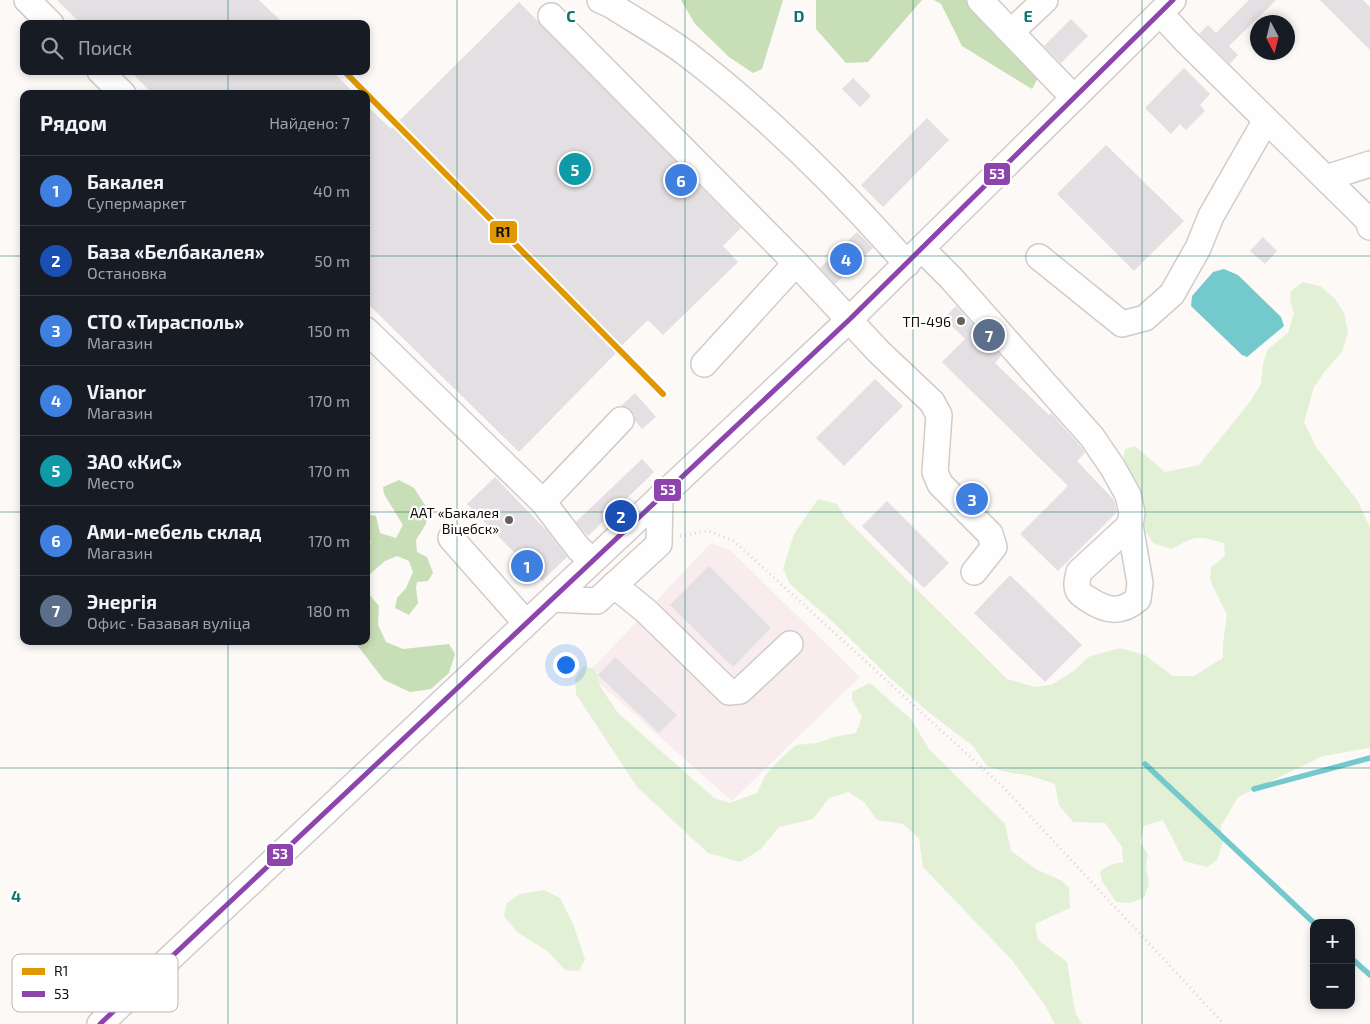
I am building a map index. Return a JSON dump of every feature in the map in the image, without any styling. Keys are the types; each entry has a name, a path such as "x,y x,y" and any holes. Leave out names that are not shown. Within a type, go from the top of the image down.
{"street":[{"path":"27,0 47,20"},
{"path":"600,0 611,5 686,53 752,106 866,217 915,256 951,278 1092,437 1114,468 1128,495 1132,512 1130,525"},
{"path":"980,0 1074,98"},
{"path":"1011,32 1045,0"},
{"path":"174,954 850,319 1167,7 1185,40 1368,220 1370,227"},
{"path":"551,16 796,263 879,352 932,402 939,414 935,472 937,478 940,484 990,534 994,547 974,572"},
{"path":"104,75 119,90"},
{"path":"1039,257 1122,324 1145,318 1172,294 1198,248 1211,216 1266,120"},
{"path":"1326,178 1370,164"},
{"path":"704,364 796,263"},
{"path":"370,334 543,502 579,549 592,560"},
{"path":"543,502 621,420"},
{"path":"553,599 597,601 659,544 660,497"},
{"path":"451,538 526,623"},
{"path":"614,585 646,611 729,692 740,691 790,644"},
{"path":"100,1024 113,1012"}],"path":[{"path":"659,544 680,536 708,531 734,542 1003,787 1224,1024"}],"shaded area":[{"path":"711,543 730,550 860,677 732,801 588,673"}],"green space":[{"path":"681,0 783,0 762,69 753,73 729,57 695,24"},
{"path":"816,0 922,0 868,62 846,63 816,29"},
{"path":"934,0 969,0 1040,74 1032,89 962,46 941,4"},
{"path":"1303,282 1320,286 1335,299 1344,313 1348,332 1342,352 1314,387 1304,422 1316,447 1357,500 1370,527 1370,748 1323,756 1238,797 1221,826 1223,842 1217,860 1207,867 1184,861 1163,820 1144,826 1140,842 1148,854 1146,866 1149,884 1144,898 1131,903 1116,902 1102,881 1100,871 1110,865 1123,862 1122,847 1105,823 1073,822 1059,805 1055,784 1031,776 1006,772 987,766 973,746 927,711 790,584 783,569 794,534 818,499 837,504 846,519 1007,679 1035,687 1051,685 1075,670 1088,657 1120,648 1145,655 1173,676 1194,676 1223,658 1227,615 1210,580 1211,567 1225,556 1224,543 1197,538 1172,549 1153,543 1144,529 1137,493 1123,461 1125,449 1135,446 1165,472 1199,465 1249,403 1261,384 1263,363 1268,349 1288,333 1294,313 1290,300 1291,291"},
{"path":"399,480 414,488 428,510 426,524 416,540 417,552 427,557 433,573 428,581 417,582 418,603 409,615 395,608 397,598 406,588 413,572 409,561 397,556 385,561 370,574 370,515 376,516 380,533 396,538 403,525 384,494 383,487"},
{"path":"370,595 379,606 378,625 386,642 403,649 449,644 455,654 449,673 431,689 410,692 384,680 357,645 370,645"},
{"path":"583,666 595,669 600,686 618,713 714,798 730,803 757,793 765,776 796,745 817,743 834,737 856,733 862,717 852,700 852,692 870,683 911,719 929,749 1005,824 1011,851 1036,869 1062,881 1069,888 1070,908 1035,924 1038,940 1067,962 1075,1012 1082,1024 1055,1024 1044,1004 1011,959 923,867 919,838 903,824 877,820 864,802 848,792 829,798 813,819 779,827 760,850 740,862 708,853 637,787 576,694 575,679"},
{"path":"544,890 560,898 573,924 585,959 579,971 565,970 547,951 517,932 504,916 507,903 520,894"}],"water":[{"path":"1224,269 1238,275 1281,317 1284,326 1247,357 1242,355 1191,306 1192,296 1213,272"}],"building":[{"path":"57,0 259,0 280,20 77,20"},
{"path":"1249,0 1276,0 1261,15 1250,15 1250,25 1229,46 1238,55 1230,64 1199,34 1208,25 1216,33"},
{"path":"1320,0 1363,0 1370,7 1370,50"},
{"path":"519,2 741,228 723,246 738,262 663,335 648,320 519,452 370,306 370,109 391,129"},
{"path":"1071,19 1088,36 1061,63 1044,46"},
{"path":"1184,68 1210,94 1200,105 1205,111 1186,130 1180,124 1171,134 1145,108"},
{"path":"134,75 336,75 351,90 149,90"},
{"path":"853,78 871,96 860,107 842,89"},
{"path":"927,118 949,140 883,207 861,185"},
{"path":"1106,145 1184,221 1134,271 1057,194"},
{"path":"857,232 873,248 835,284 820,268"},
{"path":"1263,237 1277,251 1265,264 1250,251"},
{"path":"956,306 1001,356 995,363 1049,415 1051,413 1082,448 1085,453 1077,461 1114,500 1117,512 1058,571 1020,534 1068,486 942,362 965,339 944,318"},
{"path":"875,379 903,406 844,466 816,438"},
{"path":"635,393 656,417 642,429 635,421 635,415 631,410 621,406"},
{"path":"642,459 654,472 588,536 576,522"},
{"name":"ААТ «Бакалея Віцебск»","path":"495,477 547,531 567,557 542,581 467,504"},
{"path":"887,501 949,563 924,588 862,526"},
{"path":"709,566 771,628 733,667 670,605"},
{"path":"1010,575 1082,645 1045,682 974,613"},
{"path":"615,657 677,715 659,733 598,675"}],"waterway":[{"path":"1254,789 1370,758"},
{"path":"1145,764 1310,919"},
{"path":"1355,962 1370,975"}],"transit line":[{"name":"53","path":"174,954 850,319 1173,0"},
{"name":"R1","path":"348,75 363,90"},
{"name":"R1","path":"370,97 663,394"},
{"name":"53","path":"100,1024 113,1012"}],"place":[{"name":"ЗАО «КиС»","path":"575,169"},
{"name":"Ами-мебель склад","path":"681,180"},
{"name":"Vianor","path":"846,259"},
{"name":"ТП-496","path":"961,321"},
{"name":"Энергія","path":"989,335"},
{"name":"СТО «Тирасполь»","path":"972,499"},
{"name":"База «Белбакалея»","path":"621,516"},
{"name":"ААТ «Бакалея Віцебск»","path":"509,520"},
{"name":"Бакалея","path":"527,566"}]}
